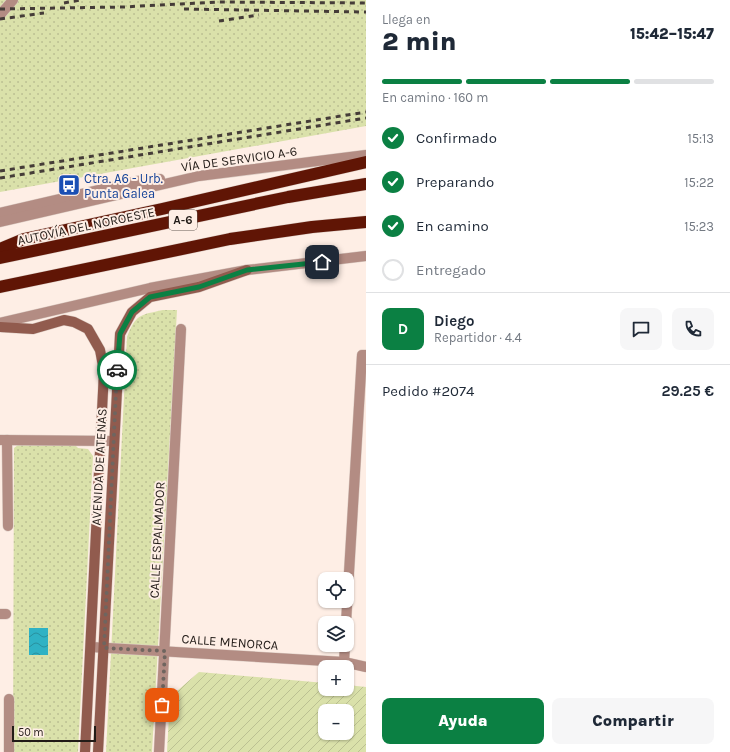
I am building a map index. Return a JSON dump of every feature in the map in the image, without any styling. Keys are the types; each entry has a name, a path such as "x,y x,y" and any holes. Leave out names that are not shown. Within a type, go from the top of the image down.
{"highway":[{"path":"0,249 24,239 169,208 366,162"},
{"name":"AUTOVÍA DEL NOROESTE","path":"0,258 288,197 366,184"},
{"name":"A-6","path":"0,288 230,238 312,227 366,222"}],"main road":[{"name":"AVENIDA DE ATENAS","path":"98,752 120,334 132,312 150,297 199,287 247,270"},
{"name":"AVENIDA DE ATENAS","path":"0,327 33,328 64,320 74,322 88,329 100,350 104,371 85,752"}],"street":[{"path":"0,15 13,0"},
{"name":"VÍA DE SERVICIO A-6","path":"0,222 199,176 366,155"},
{"path":"0,213 137,181 199,176"},
{"path":"0,323 150,288 247,270 366,256"},
{"name":"CALLE ESPALMADOR","path":"159,752 181,330"},
{"path":"346,616 362,355 366,355"},
{"path":"8,526 4,440 114,441"},
{"name":"CALLE MENORCA","path":"91,647 318,660"},
{"name":"CALLE MENORCA","path":"354,664 366,667"},
{"path":"9,699 9,752"}],"green space":[{"path":"0,0 366,0 366,126 0,192"},
{"path":"163,310 177,310 152,752 106,752 127,337 133,324 140,317 149,313"},
{"path":"18,445 76,446 78,448 88,449 93,456 78,752 13,752 14,448"},
{"path":"199,672 318,682 318,696 354,696 354,686 366,687 366,752 167,752 170,697"}],"water":[{"path":"29,628 48,628 48,655 29,655"}],"railway":[{"path":"64,3 80,0"},
{"path":"0,9 123,7 218,2 366,3"},
{"path":"184,9 366,12"},
{"path":"0,19 44,13"},
{"path":"219,21 259,15"},
{"path":"0,171 366,112"},
{"path":"0,178 366,118"}],"way so far":[{"path":"117,370 104,648 165,651 162,705"}],"place":[{"name":"Ctra. A6 - Urb. Punta Galea","path":"69,185"}],"route":[{"path":"117,370 120,334 132,312 150,297 199,287 247,270 322,262"}]}
